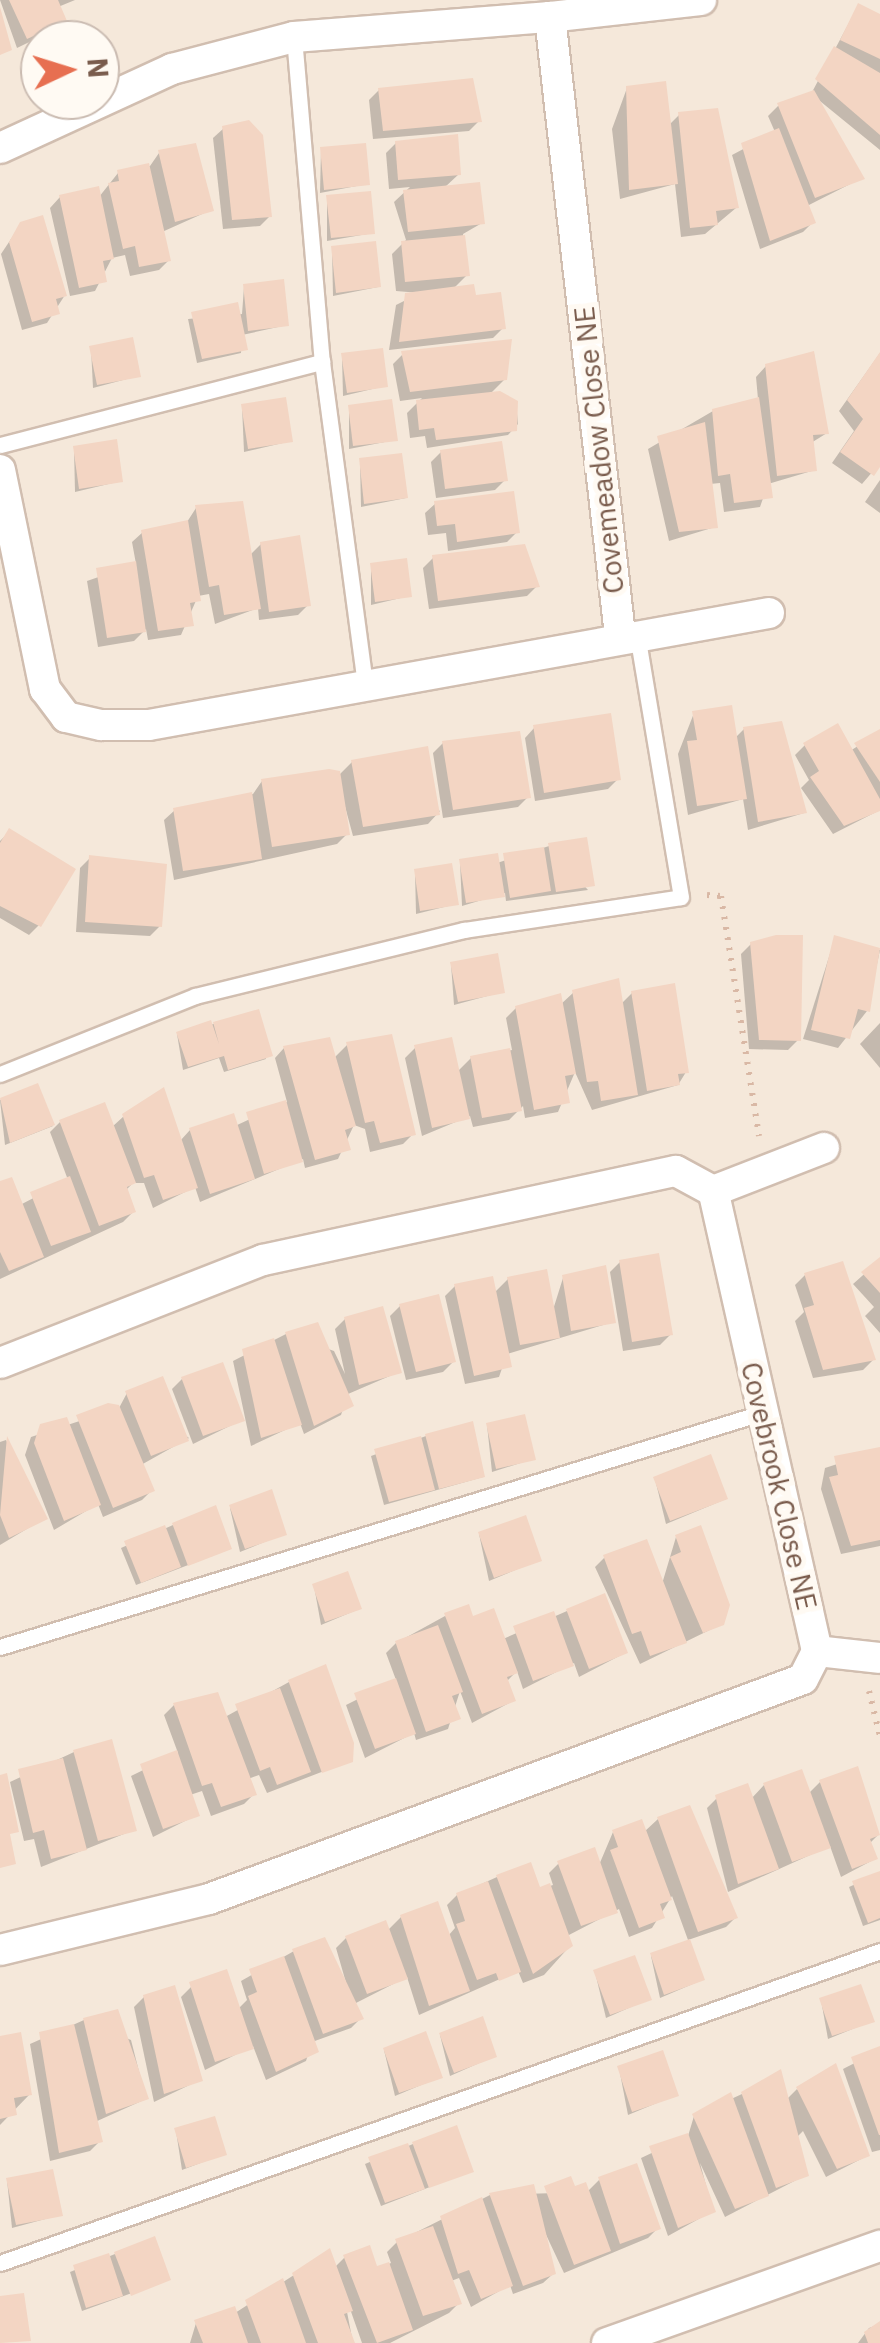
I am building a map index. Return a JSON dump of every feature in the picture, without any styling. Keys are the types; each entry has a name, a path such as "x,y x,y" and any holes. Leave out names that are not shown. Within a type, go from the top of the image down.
{"street":[{"path":"0,148 172,69 294,37 701,0"},
{"name":"Covemeadow Close NE","path":"558,11 628,634"},
{"path":"0,470 45,688 66,717 149,726 628,634 769,613"},
{"path":"0,1363 262,1260 676,1172 713,1191 824,1148"},
{"name":"Covebrook Close NE","path":"713,1191 817,1650"},
{"path":"0,1950 209,1899 803,1679 817,1650 870,1657"},
{"path":"607,2343 880,2246"}],"lane":[{"path":"294,37 322,362 364,685"},
{"path":"0,445 322,362"},
{"path":"0,1074 195,996 464,930 681,897 628,634"},
{"path":"0,1647 761,1413"},
{"path":"0,2263 880,1951"}],"path":[{"path":"703,876 706,895 721,896 765,1172"},
{"path":"870,1657 880,1736"}],"shaded area":[{"path":"0,0 880,0 880,2343 0,2343"}],"building":[{"path":"9,0 58,0 67,20 20,20 20,24"},
{"path":"858,3 880,14 880,59 840,40"},
{"path":"0,7 12,50 0,55"},
{"path":"834,46 880,73 880,135 815,79"},
{"path":"473,78 482,122 383,131 378,88"},
{"path":"666,81 678,184 629,190 626,86"},
{"path":"814,90 865,179 815,198 777,103"},
{"path":"718,108 739,208 716,211 718,225 690,228 678,112"},
{"path":"249,120 263,135 272,217 232,220 222,126"},
{"path":"779,128 816,223 770,241 741,143"},
{"path":"458,134 461,175 398,180 395,141"},
{"path":"196,143 214,211 175,222 158,150"},
{"path":"366,143 370,185 324,190 320,147"},
{"path":"149,163 171,261 139,267 135,246 123,249 108,183 119,181 117,170"},
{"path":"480,182 485,224 408,232 403,190"},
{"path":"99,186 114,259 103,261 107,282 79,288 59,195"},
{"path":"371,191 375,234 331,238 326,195"},
{"path":"43,215 67,296 56,299 60,314 32,322 9,242 20,222"},
{"path":"465,235 470,276 405,282 401,241"},
{"path":"376,241 381,287 336,293 331,246"},
{"path":"284,279 289,326 248,331 243,284"},
{"path":"474,284 476,295 501,292 506,329 399,342 405,293"},
{"path":"238,302 248,350 202,359 191,312"},
{"path":"133,337 141,377 97,385 89,346"},
{"path":"512,339 507,380 410,392 401,351"},
{"path":"383,348 388,387 347,393 341,353"},
{"path":"814,351 829,434 813,435 817,471 777,476 765,364"},
{"path":"880,352 880,467 874,476 840,452 863,419 847,400"},
{"path":"500,391 518,401 517,431 436,440 434,428 419,430 416,400"},
{"path":"286,397 293,442 248,449 241,404"},
{"path":"759,397 773,498 734,503 730,474 718,476 712,409"},
{"path":"392,399 398,441 353,446 348,405"},
{"path":"705,422 718,528 679,532 657,436"},
{"path":"117,439 123,482 79,489 73,446"},
{"path":"502,441 508,481 445,489 440,450"},
{"path":"402,453 408,498 364,504 359,458"},
{"path":"514,491 520,533 457,542 455,524 437,526 434,501"},
{"path":"243,501 261,609 224,615 219,585 209,587 195,505"},
{"path":"188,520 201,601 190,603 194,626 158,631 141,530"},
{"path":"300,535 311,606 269,612 260,542"},
{"path":"525,544 540,587 438,601 432,555"},
{"path":"407,558 412,597 375,602 370,563"},
{"path":"136,561 146,632 107,638 96,568"},
{"path":"732,705 747,799 697,806 687,741 697,740 692,711"},
{"path":"611,713 621,780 544,793 533,725"},
{"path":"782,721 807,813 758,822 743,727"},
{"path":"838,723 880,799 880,811 844,826 810,777 819,771 803,743"},
{"path":"880,729 880,782 854,743"},
{"path":"520,731 531,798 453,810 442,741"},
{"path":"428,746 440,815 363,827 351,760"},
{"path":"329,769 340,771 350,835 272,847 261,779"},
{"path":"252,792 262,859 183,871 173,808"},
{"path":"9,828 76,869 41,927 0,906 0,843"},
{"path":"587,837 595,886 556,892 548,843"},
{"path":"544,847 551,891 510,898 503,853"},
{"path":"498,853 505,897 466,903 459,859"},
{"path":"89,855 167,864 162,927 85,922"},
{"path":"452,863 459,905 420,911 414,869"},
{"path":"776,935 803,935 801,1041 759,1040 750,942"},
{"path":"834,935 880,948 870,1012 858,1009 850,1039 811,1030"},
{"path":"498,953 505,993 458,1002 450,962"},
{"path":"619,978 638,1095 601,1101 598,1081 587,1082 572,990"},
{"path":"675,983 689,1073 678,1074 680,1085 647,1091 631,991"},
{"path":"561,993 576,1074 565,1076 570,1103 534,1110 515,1006"},
{"path":"259,1009 273,1056 228,1070 224,1056 188,1067 176,1032 211,1020 219,1044 213,1022"},
{"path":"392,1034 416,1135 380,1143 374,1121 365,1123 346,1042"},
{"path":"330,1037 356,1126 345,1130 351,1150 315,1160 283,1046"},
{"path":"452,1037 470,1119 432,1128 414,1045"},
{"path":"510,1048 522,1111 482,1118 470,1056"},
{"path":"38,1083 55,1125 10,1143 0,1098"},
{"path":"164,1087 198,1188 163,1200 154,1175 144,1178 122,1114"},
{"path":"286,1100 303,1162 264,1174 246,1112"},
{"path":"105,1102 136,1183 127,1187 136,1212 99,1226 59,1120"},
{"path":"234,1113 255,1179 210,1194 189,1128"},
{"path":"70,1176 91,1232 51,1246 30,1192"},
{"path":"12,1177 44,1257 9,1271 0,1252 0,1181"},
{"path":"659,1253 673,1335 632,1342 619,1260"},
{"path":"880,1257 880,1293 861,1272"},
{"path":"843,1261 876,1360 823,1370 804,1308 814,1305 804,1273"},
{"path":"606,1265 616,1323 571,1331 562,1275"},
{"path":"547,1269 560,1338 520,1345 507,1277"},
{"path":"493,1276 512,1367 474,1376 454,1284"},
{"path":"439,1294 456,1362 416,1372 399,1304"},
{"path":"383,1306 402,1373 359,1385 344,1317"},
{"path":"318,1322 354,1406 314,1426 285,1332"},
{"path":"274,1338 302,1425 261,1438 242,1349"},
{"path":"223,1362 245,1421 203,1436 181,1377"},
{"path":"163,1376 189,1441 151,1456 125,1391"},
{"path":"108,1403 119,1405 155,1491 113,1508 76,1415"},
{"path":"525,1414 536,1460 496,1469 486,1423"},
{"path":"67,1417 101,1505 64,1521 34,1443 40,1424"},
{"path":"473,1421 485,1477 439,1489 425,1434"},
{"path":"7,1436 48,1519 9,1538 0,1515"},
{"path":"421,1436 435,1490 389,1502 374,1449"},
{"path":"880,1447 880,1540 851,1546 829,1477 838,1475 834,1456"},
{"path":"711,1454 728,1499 670,1521 653,1477"},
{"path":"272,1489 287,1535 245,1549 229,1505"},
{"path":"216,1505 232,1549 188,1566 172,1523"},
{"path":"526,1515 542,1561 494,1578 478,1532"},
{"path":"165,1525 181,1567 141,1583 124,1541"},
{"path":"701,1525 730,1605 724,1625 703,1633 670,1557 681,1552 675,1535"},
{"path":"647,1539 687,1643 650,1656 641,1631 632,1634 603,1555"},
{"path":"348,1571 362,1609 325,1622 312,1584"},
{"path":"605,1593 628,1653 589,1669 566,1609"},
{"path":"469,1604 473,1616 494,1608 518,1673 507,1677 516,1701 482,1714 444,1613"},
{"path":"554,1611 574,1666 533,1681 513,1626"},
{"path":"438,1625 463,1692 452,1696 461,1719 426,1732 395,1641"},
{"path":"326,1664 354,1743 353,1762 322,1773 288,1680"},
{"path":"396,1678 416,1734 375,1749 354,1693"},
{"path":"280,1688 311,1772 277,1785 270,1767 260,1771 235,1704"},
{"path":"218,1692 257,1795 221,1807 212,1783 202,1786 173,1703"},
{"path":"112,1739 137,1831 98,1841 73,1750"},
{"path":"177,1750 200,1816 163,1829 140,1764"},
{"path":"63,1758 87,1850 51,1859 44,1830 33,1833 18,1769"},
{"path":"858,1766 880,1835 870,1839 878,1859 852,1869 819,1780"},
{"path":"802,1769 831,1848 792,1862 763,1783"},
{"path":"7,1773 19,1832 10,1834 16,1864 0,1868 0,1775"},
{"path":"748,1783 779,1869 738,1884 715,1795"},
{"path":"690,1805 738,1918 698,1932 657,1817"},
{"path":"642,1819 672,1900 660,1904 665,1918 639,1928 610,1850 618,1847 612,1830"},
{"path":"595,1847 618,1913 581,1926 557,1861"},
{"path":"531,1862 540,1887 550,1883 573,1946 533,1974 496,1875"},
{"path":"880,1871 880,1918 868,1923 852,1881"},
{"path":"488,1881 521,1972 499,1981 496,1973 477,1980 456,1924 465,1921 456,1893"},
{"path":"438,1901 470,1991 429,2006 400,1915"},
{"path":"386,1920 408,1979 367,1994 345,1936"},
{"path":"325,1937 364,2019 323,2034 292,1949"},
{"path":"690,1939 705,1980 664,1995 650,1953"},
{"path":"635,1955 652,2000 610,2015 593,1970"},
{"path":"284,1956 319,2052 276,2072 248,1996 257,1992 249,1969"},
{"path":"227,1969 254,2049 215,2062 189,1982"},
{"path":"861,1984 875,2022 832,2036 819,1998"},
{"path":"175,1985 203,2081 164,2094 143,1995"},
{"path":"118,2009 149,2099 106,2114 83,2018"},
{"path":"483,2016 497,2057 454,2073 439,2033"},
{"path":"74,2024 103,2142 59,2153 39,2032"},
{"path":"426,2031 443,2078 399,2093 383,2048"},
{"path":"21,2032 32,2095 14,2098 17,2115 0,2119 0,2036"},
{"path":"880,2046 880,2135 879,2135 851,2057"},
{"path":"663,2050 679,2096 632,2112 617,2066"},
{"path":"836,2063 870,2156 837,2169 796,2087"},
{"path":"781,2069 809,2176 776,2188 741,2092"},
{"path":"731,2092 769,2196 735,2209 692,2114"},
{"path":"215,2116 227,2155 186,2168 174,2128"},
{"path":"457,2125 474,2172 429,2188 412,2142"},
{"path":"688,2133 716,2212 678,2228 649,2146"},
{"path":"408,2143 425,2189 385,2203 368,2157"},
{"path":"637,2163 661,2229 620,2244 598,2177"},
{"path":"53,2169 63,2216 16,2225 6,2178"},
{"path":"571,2176 575,2186 586,2182 611,2251 574,2265 544,2186"},
{"path":"534,2184 556,2274 523,2286 489,2193"},
{"path":"482,2197 513,2286 481,2299 469,2270 458,2274 440,2216"},
{"path":"433,2226 462,2304 423,2316 395,2239"},
{"path":"155,2236 171,2280 131,2296 114,2252"},
{"path":"370,2245 377,2266 389,2262 413,2330 377,2343 343,2255"},
{"path":"330,2248 353,2311 344,2314 355,2343 318,2343 292,2273"},
{"path":"109,2253 123,2296 86,2308 73,2265"},
{"path":"283,2278 306,2343 261,2343 245,2300"},
{"path":"24,2293 31,2341 0,2343 0,2296"},
{"path":"235,2306 248,2343 203,2343 194,2320"},
{"path":"880,2321 880,2343 868,2343 864,2332"}]}
